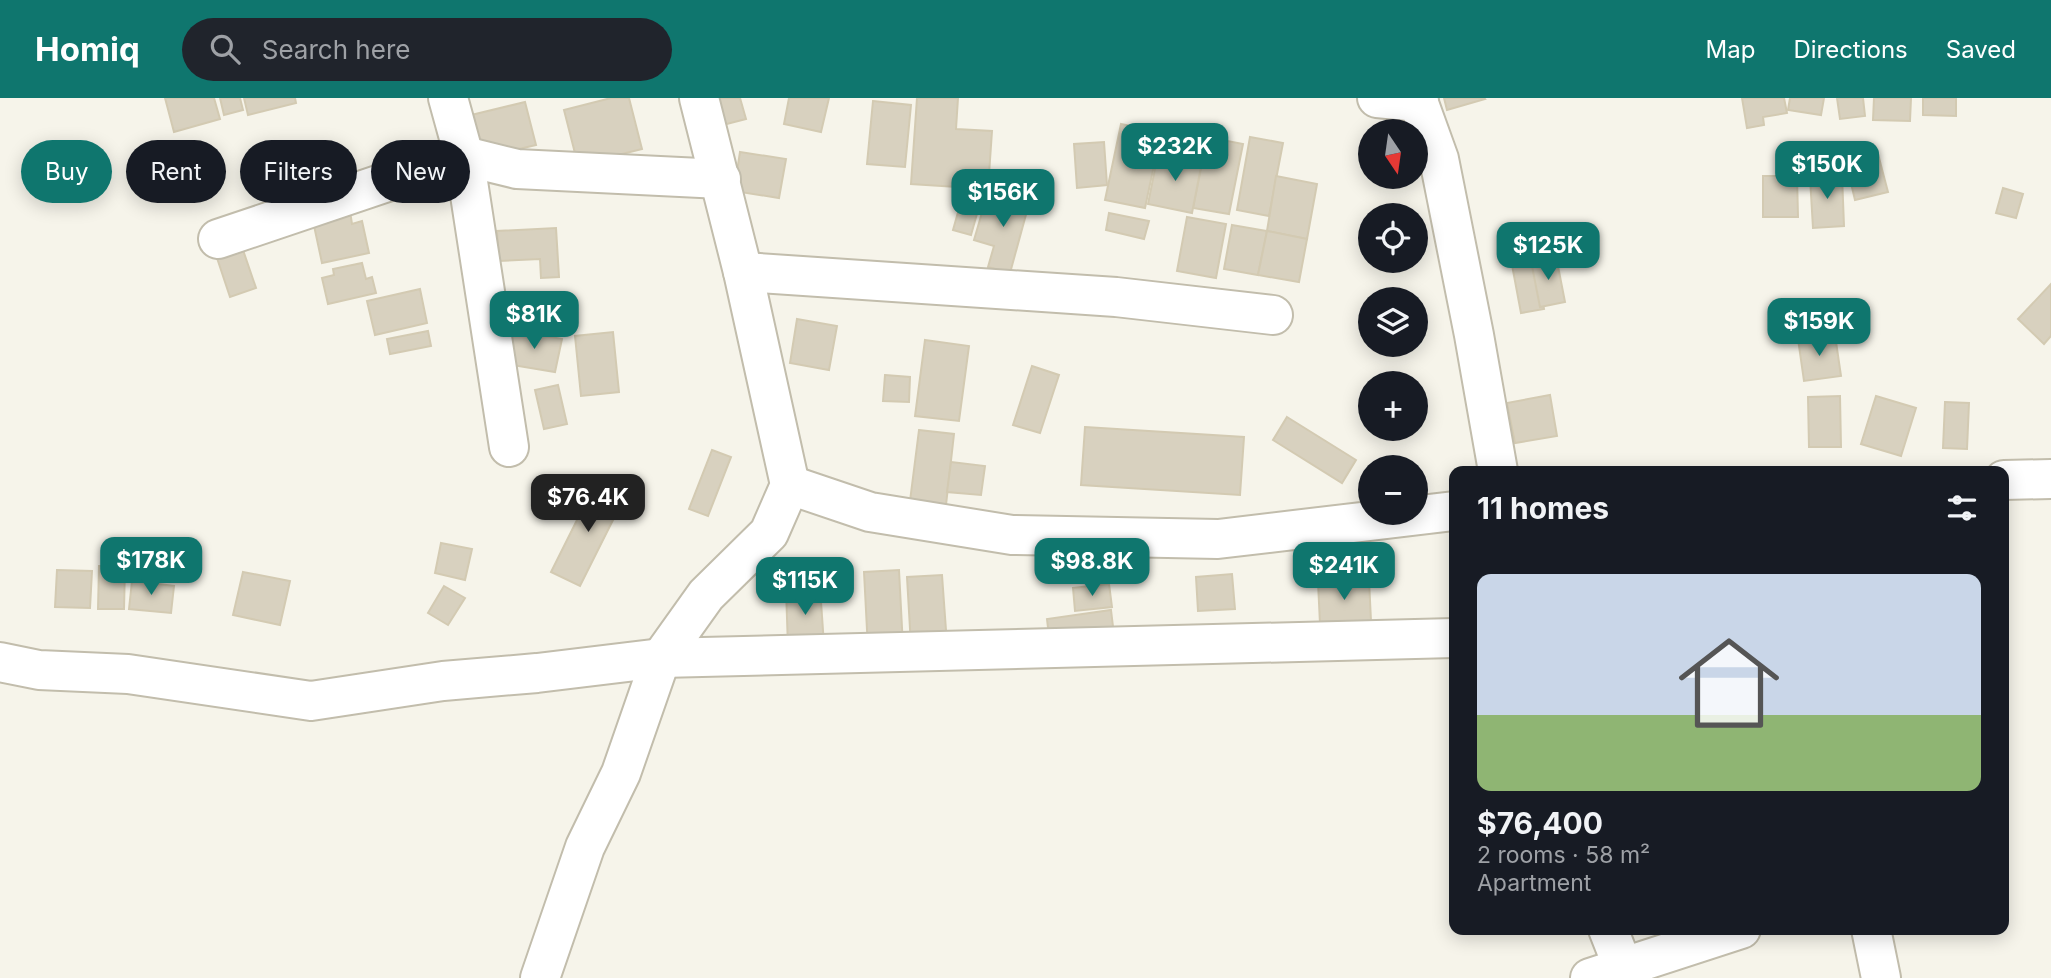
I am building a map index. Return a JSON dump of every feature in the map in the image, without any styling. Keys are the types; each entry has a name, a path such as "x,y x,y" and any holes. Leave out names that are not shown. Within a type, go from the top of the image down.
{"street":[{"path":"449,98 460,140"},
{"path":"540,978 585,847 621,773 661,658 706,595 769,533 790,485 721,178 699,98"},
{"path":"1377,98 1418,100 1439,159 1497,466"},
{"path":"470,157 517,169 721,178"},
{"path":"218,239 371,187"},
{"path":"470,195 509,447"},
{"path":"743,272 1116,297 1273,315"},
{"path":"2009,480 2051,479"},
{"path":"790,485 870,512 1012,535 1218,539 1449,511"},
{"path":"0,662 39,670 128,674 311,701 443,681 661,658 1449,638"},
{"path":"1608,935 1606,973 1723,935"},
{"path":"1872,935 1881,978"}],"building":[{"path":"165,98 214,98 220,119 174,132"},
{"path":"220,98 240,98 243,110 224,115"},
{"path":"244,98 295,98 296,103 248,115"},
{"path":"611,98 629,98 642,149 578,165 564,110"},
{"path":"708,98 740,98 746,119 715,127"},
{"path":"789,98 829,98 821,132 784,124"},
{"path":"917,98 958,98 956,129 992,131 988,189 911,184"},
{"path":"1444,98 1484,98 1485,99 1447,110"},
{"path":"1742,98 1784,98 1787,113 1763,117 1764,125 1747,128"},
{"path":"1790,98 1824,98 1821,115 1788,110"},
{"path":"1837,98 1863,98 1865,116 1840,119"},
{"path":"1874,98 1911,98 1910,121 1873,120"},
{"path":"1923,98 1956,98 1956,116 1923,115"},
{"path":"873,101 911,105 905,167 867,164"},
{"path":"525,102 536,145 477,159 467,116"},
{"path":"1121,124 1161,132 1145,208 1105,200"},
{"path":"1207,137 1243,144 1229,214 1193,208"},
{"path":"1250,137 1283,143 1269,216 1237,210"},
{"path":"1104,142 1107,185 1077,188 1074,144"},
{"path":"740,152 786,159 779,198 734,191"},
{"path":"1158,154 1202,162 1192,213 1148,204"},
{"path":"1878,154 1888,192 1855,200 1846,162"},
{"path":"1842,175 1844,226 1813,228 1810,177"},
{"path":"1276,176 1317,184 1307,239 1267,231"},
{"path":"1763,176 1797,176 1798,217 1763,217"},
{"path":"2003,188 2023,194 2016,218 1996,213"},
{"path":"964,191 982,196 971,235 953,230"},
{"path":"1000,192 1030,200 1010,273 988,267 994,246 974,240 986,199 998,202"},
{"path":"349,205 352,224 362,221 369,253 322,263 313,221"},
{"path":"1109,213 1149,221 1144,239 1106,230"},
{"path":"1187,217 1226,224 1216,278 1177,271"},
{"path":"1232,225 1267,231 1258,275 1224,269"},
{"path":"556,228 559,277 541,278 540,259 499,261 497,231"},
{"path":"1267,231 1307,239 1299,282 1258,275"},
{"path":"1532,244 1544,309 1521,313 1509,249"},
{"path":"243,250 256,288 230,297 217,258"},
{"path":"1556,256 1565,302 1540,307 1531,261"},
{"path":"362,263 366,279 372,277 376,293 328,304 322,278 334,275 333,269"},
{"path":"2051,284 2051,336 2044,344 2018,319"},
{"path":"420,289 427,323 375,335 367,301"},
{"path":"797,319 837,326 829,370 790,363"},
{"path":"512,330 562,339 555,372 506,364"},
{"path":"428,331 431,346 390,354 387,339"},
{"path":"613,332 619,392 581,396 575,336"},
{"path":"1835,335 1841,376 1804,381 1798,339"},
{"path":"925,340 969,346 959,421 915,416"},
{"path":"1032,366 1059,375 1040,433 1013,425"},
{"path":"885,375 910,377 909,402 883,401"},
{"path":"558,385 567,424 544,429 535,390"},
{"path":"1550,395 1557,436 1515,443 1507,403"},
{"path":"1840,396 1841,447 1809,447 1808,397"},
{"path":"1876,396 1916,408 1901,456 1861,444"},
{"path":"1945,402 1969,403 1967,449 1943,448"},
{"path":"1287,417 1356,460 1342,483 1273,440"},
{"path":"1085,427 1244,437 1240,495 1081,485"},
{"path":"919,430 954,434 946,505 910,501"},
{"path":"712,450 731,457 708,516 689,509"},
{"path":"951,462 985,466 981,495 947,492"},
{"path":"596,482 625,496 580,586 551,572"},
{"path":"441,543 472,549 465,580 435,573"},
{"path":"99,566 125,566 124,609 98,609"},
{"path":"57,570 92,571 90,608 55,607"},
{"path":"899,570 903,647 868,649 864,572"},
{"path":"243,572 290,581 280,625 233,615"},
{"path":"1232,574 1235,609 1198,611 1196,577"},
{"path":"942,575 947,644 911,646 907,577"},
{"path":"1369,580 1371,621 1320,624 1318,582"},
{"path":"132,581 174,586 171,613 129,609"},
{"path":"1109,584 1112,607 1075,611 1073,588"},
{"path":"444,586 465,598 448,625 428,613"},
{"path":"820,587 824,645 788,647 786,589"},
{"path":"1111,610 1114,635 1050,644 1047,619"}]}
